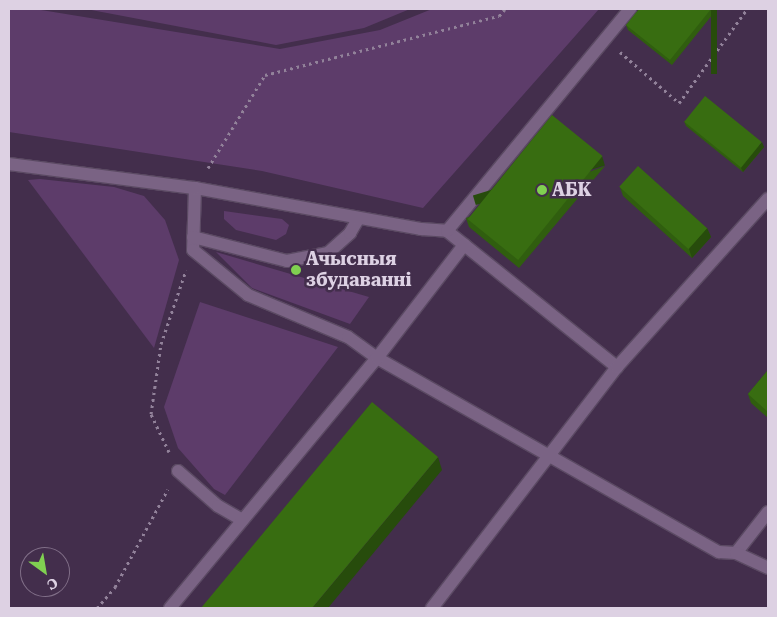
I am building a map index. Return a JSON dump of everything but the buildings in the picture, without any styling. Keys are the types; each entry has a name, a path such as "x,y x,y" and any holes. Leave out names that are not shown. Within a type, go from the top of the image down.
{"street":[{"path":"447,231 630,9"},
{"path":"9,164 195,188 358,219 447,231 617,367"},
{"path":"195,188 192,250 248,296 348,337 376,358 719,552 736,553 768,568"},
{"path":"432,608 551,457 617,367 768,199"},
{"path":"193,237 287,260 328,253 350,233 358,219"},
{"path":"170,608 376,358 464,245"},
{"path":"178,471 218,506 242,520"},
{"path":"736,553 768,512"}],"path":[{"path":"195,188 265,75 499,16 505,9"},
{"path":"605,39 680,103 747,9"},
{"path":"97,608 115,586 178,471 151,414 161,344 192,250"}],"shaded area":[{"path":"9,9 35,9 280,49 380,30 432,9 599,9 423,208 262,171 9,132"},
{"path":"86,9 410,9 364,28 276,45"},
{"path":"40,179 114,187 144,196 165,220 179,260 154,348 28,180"},
{"path":"224,211 282,219 289,225 286,234 276,240 236,230 224,219"},
{"path":"216,252 369,297 350,324 252,288"},
{"path":"200,302 338,347 225,495 214,489 178,448 164,407"}],"place":[{"name":"АБК","path":"542,190"},
{"name":"Ачысныя збудаванні","path":"296,270"}]}
